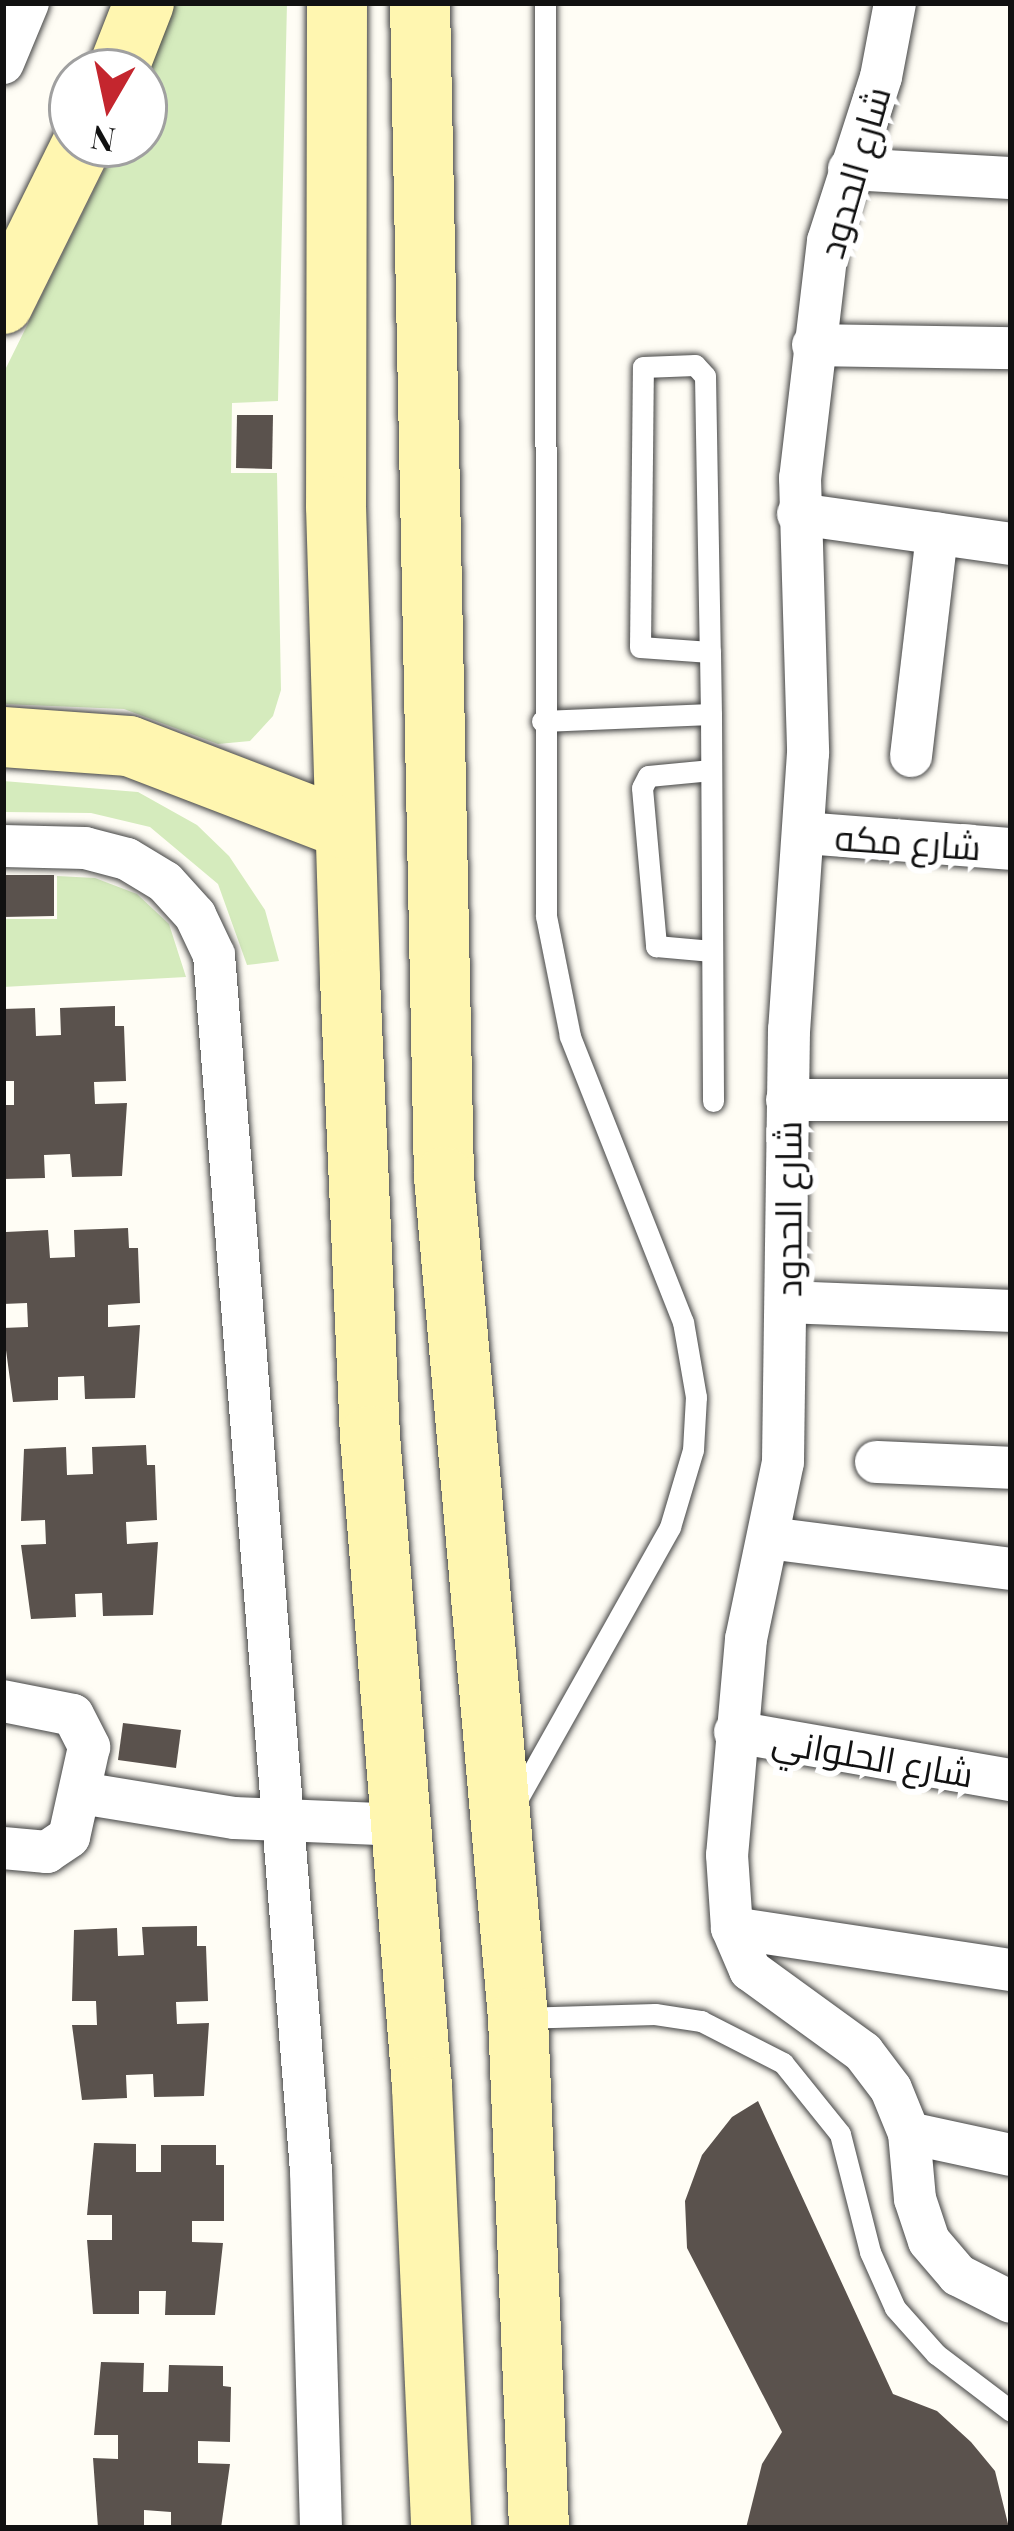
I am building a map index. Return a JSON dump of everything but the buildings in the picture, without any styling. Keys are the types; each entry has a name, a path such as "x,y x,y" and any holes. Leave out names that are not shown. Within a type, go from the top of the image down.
{"street":[{"path":"3,63 28,3"},
{"path":"126,48 144,3"},
{"path":"338,3 345,829 370,1436 403,1825 439,2350 441,2528"},
{"path":"420,3 432,829 459,1355 497,1834 518,2018 539,2528"},
{"name":"شارع الحدود","path":"895,3 881,77 828,241 813,345 798,514 804,833 787,1100 783,1462 735,1732 727,1855 732,1928 750,1970 863,2052 891,2089 909,2133 915,2199 929,2241 958,2275 1011,2302"},
{"path":"3,304 70,168"},
{"path":"849,170 1011,178"},
{"path":"813,345 1011,348"},
{"path":"798,514 1011,544"},
{"path":"911,756 937,534"},
{"path":"3,737 129,746 345,829"},
{"name":"شارع مكه","path":"804,833 1011,849"},
{"path":"3,846 85,848 127,859 165,882 195,915 214,955 311,2170 321,2528"},
{"path":"787,1100 1011,1100"},
{"path":"788,1302 1011,1311"},
{"path":"367,1360 403,1369 459,1355"},
{"path":"370,1436 427,1418 466,1430"},
{"path":"876,1462 1011,1468"},
{"path":"769,1538 1011,1569"},
{"path":"3,1701 61,1710 82,1724 89,1748 81,1793 59,1846 3,1848"},
{"name":"شارع الحلواني","path":"735,1732 1011,1780"},
{"path":"81,1793 280,1822 403,1825"},
{"path":"732,1928 1011,1970"},
{"path":"909,2133 1011,2155"}],"lane":[{"path":"497,1834 648,1576 685,1486 694,1432 683,1322 559,996 546,916 542,721 545,3"},
{"path":"710,652 640,647 644,368 705,372 710,652 711,714 713,1101"},
{"path":"542,721 711,714"},
{"path":"711,770 648,776 642,788 656,946 712,951"},
{"path":"518,2018 656,2014 701,2021 782,2063 840,2134 870,2252 895,2308 936,2354 1011,2411"}],"green space":[{"path":"174,3 287,3 278,401 232,403 231,473 277,473 281,690 273,716 250,741 218,744 124,709 3,704 3,374 105,168 168,168 168,48 156,48"},
{"path":"3,781 138,792 197,825 229,856 265,910 279,961 247,965 218,884 150,827 91,813 3,812"},
{"path":"57,876 95,878 137,894 169,924 186,977 3,987 3,919 57,919"}]}
